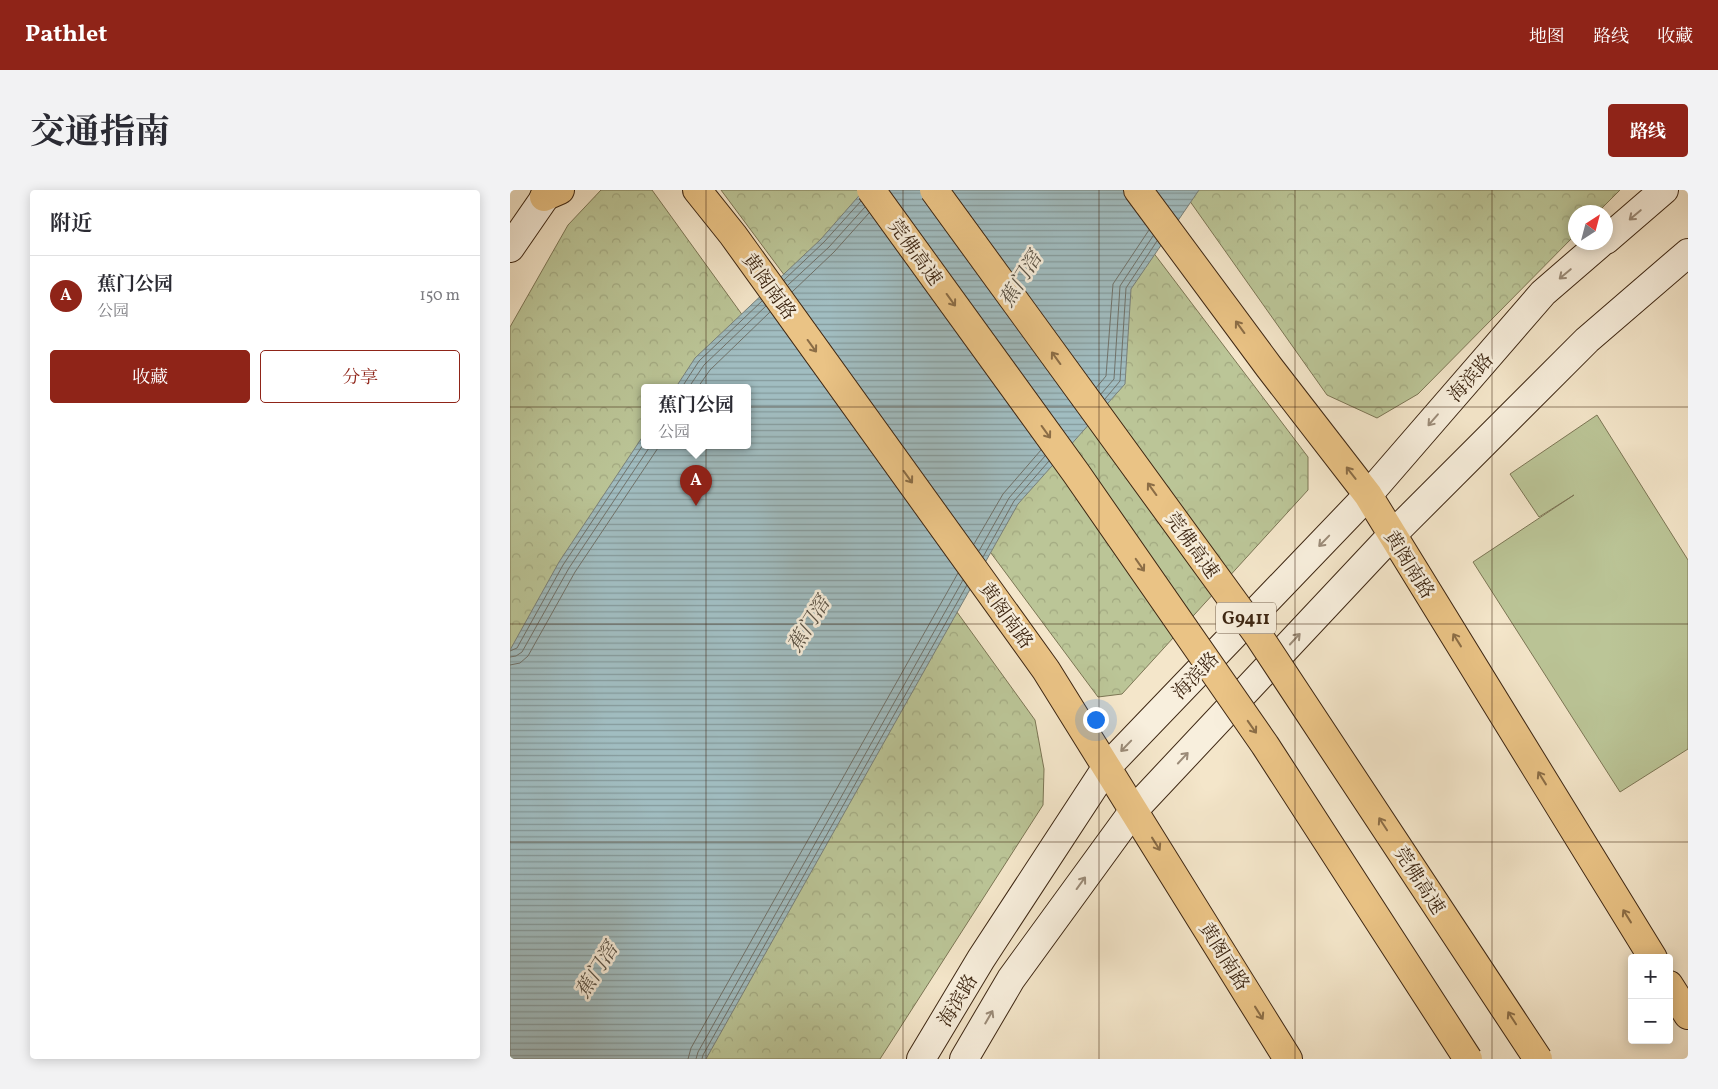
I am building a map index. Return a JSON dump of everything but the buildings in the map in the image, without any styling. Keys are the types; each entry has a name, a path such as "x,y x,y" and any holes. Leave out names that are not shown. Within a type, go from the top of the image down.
{"main road":[{"path":"683,190 705,199"},
{"name":"莞佛高速","path":"871,190 1076,473 1265,745 1468,1059"},
{"name":"莞佛高速","path":"934,190 1258,635 1538,1059"},
{"name":"黄阁南路","path":"1138,190 1269,367 1368,495 1651,954"},
{"name":"黄阁南路","path":"705,199 733,235 1046,670 1288,1059"},
{"path":"1673,991 1688,1015"}],"street":[{"path":"1613,234 1664,190"},
{"path":"510,248 551,192"},
{"name":"海滨路","path":"921,1059 981,959 1106,768 1368,495 1543,293 1593,250"},
{"path":"964,1059 1011,979 1134,810 1392,535 1586,340 1688,253"}],"green space":[{"path":"601,190 652,190 1035,720 1044,769 1043,805 880,1059 510,1059 510,327 568,225"},
{"path":"721,190 1106,190 1308,457 1308,490 1122,694 1098,697"},
{"path":"1182,190 1620,190 1605,205 1568,205 1568,242 1418,394 1377,418 1327,395"},
{"path":"1597,415 1688,560 1688,749 1620,792 1473,562 1574,495 1539,517 1510,474"}],"water":[{"name":"蕉门滘","path":"864,190 1199,190 1131,289 1125,384 1018,504 706,1059 510,1059 510,650 559,562 641,439 641,449 751,449 751,384 678,384 695,358 821,239"}],"place":[{"name":"蕉门公园","path":"696,506"}]}
